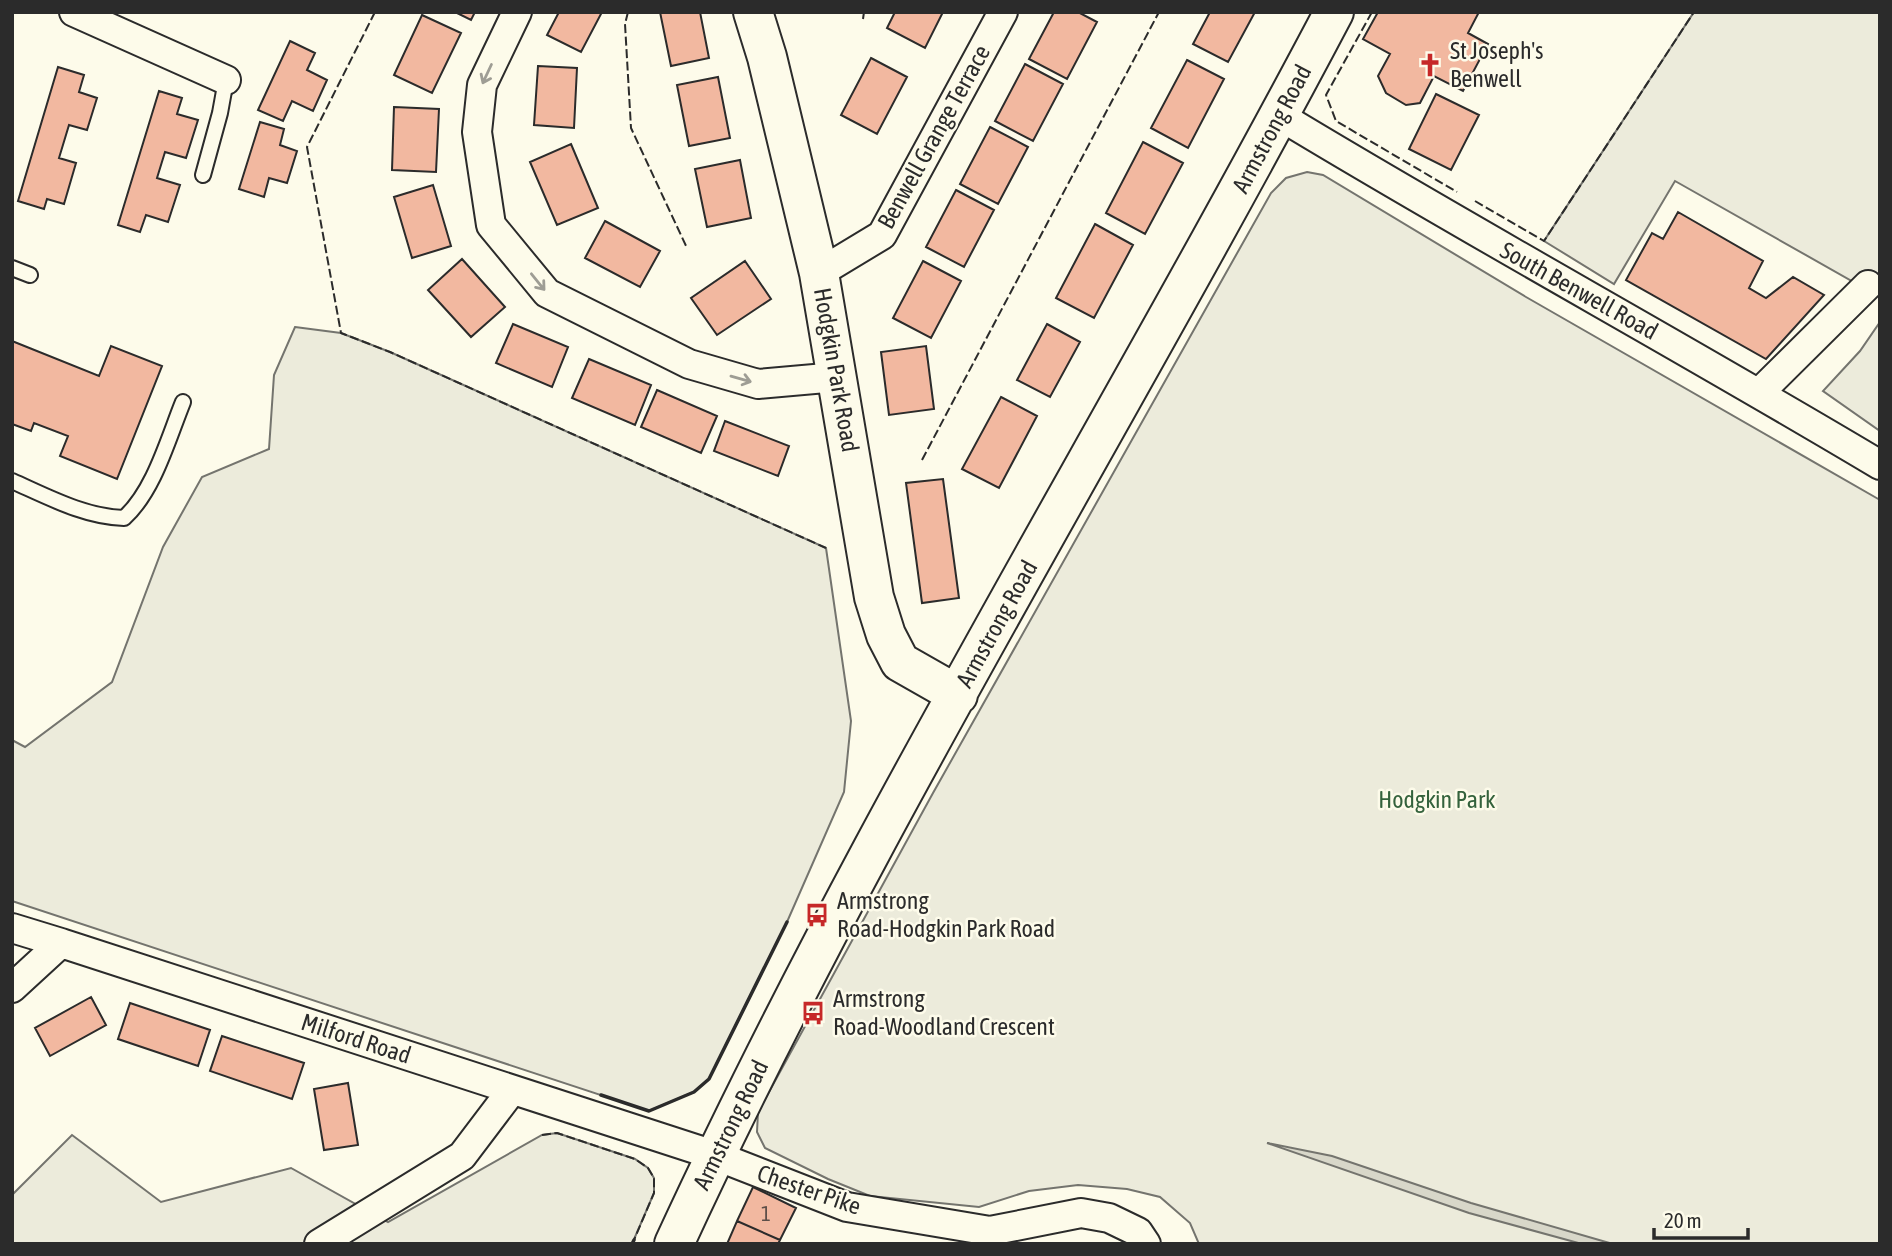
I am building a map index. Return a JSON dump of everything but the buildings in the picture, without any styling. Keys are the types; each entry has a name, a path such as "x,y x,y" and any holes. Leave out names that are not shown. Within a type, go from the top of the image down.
{"street":[{"path":"74,12 113,20 226,80"},
{"path":"517,12 482,85 477,132 491,225 547,293 689,364 758,384 837,377"},
{"name":"Hodgkin Park Road","path":"753,12 767,57 819,273 874,597 886,635 900,662 958,695"},
{"name":"Benwell Grange Terrace","path":"819,273 882,235 1003,12"},
{"name":"Armstrong Road","path":"674,1244 714,1156 891,816 1280,116 1334,12"},
{"name":"South Benwell Road","path":"1280,116 1516,256 1759,393 1880,465"},
{"path":"1759,393 1868,285"},
{"name":"Milford Road","path":"12,928 714,1156"},
{"path":"12,988 61,943"},
{"path":"319,1244 462,1156 512,1090"},
{"name":"Chester Pike","path":"714,1156 847,1207 990,1231 1081,1213 1109,1219 1128,1227 1138,1232 1146,1244"}],"lane":[{"path":"204,175 226,80"},
{"path":"12,268 30,275"},
{"path":"12,481 75,508 108,517 124,518 135,508 146,490 183,402"}],"green space":[{"path":"1694,12 1880,12 1880,297 1675,181 1614,284 1544,241"},
{"name":"Hodgkin Park","path":"1307,172 1323,175 1526,297 1880,500 1880,1244 1199,1244 1190,1223 1160,1197 1127,1189 1078,1185 1029,1191 979,1207 870,1196 765,1148 757,1132 758,1112 933,793 1271,193 1286,178"},
{"path":"1880,322 1880,431 1823,391 1860,351"},
{"path":"295,327 341,333 390,352 826,548 851,721 844,792 787,922 709,1079 694,1092 649,1111 12,901 12,740 25,747 112,682 163,547 202,477 269,449 274,375"},
{"path":"557,1133 635,1159 648,1168 654,1178 654,1193 632,1244 12,1244 12,1195 72,1135 161,1202 291,1168 388,1222 542,1135"}],"shaded area":[{"path":"1267,1143 1332,1156 1471,1203 1613,1244 1582,1244 1469,1213"}],"fence":[{"path":"375,12 307,147 341,333 390,352 826,548"},
{"path":"628,12 625,24 631,128 687,248"},
{"path":"863,19 864,12"},
{"path":"922,460 1159,12"},
{"path":"1372,12 1326,95 1336,121 1457,192"},
{"path":"1475,201 1544,241 1694,12"},
{"path":"542,1135 557,1133 635,1159 648,1168 654,1178 654,1193 634,1240"}],"wall":[{"path":"601,1095 649,1111 694,1092 709,1079 787,922"},
{"path":"632,1244 634,1240"}],"place":[{"name":"St Joseph's Benwell","path":"1430,65"},
{"name":"Armstrong Road-Hodgkin Park Road","path":"817,915"},
{"name":"Armstrong Road-Woodland Crescent","path":"813,1013"}]}
